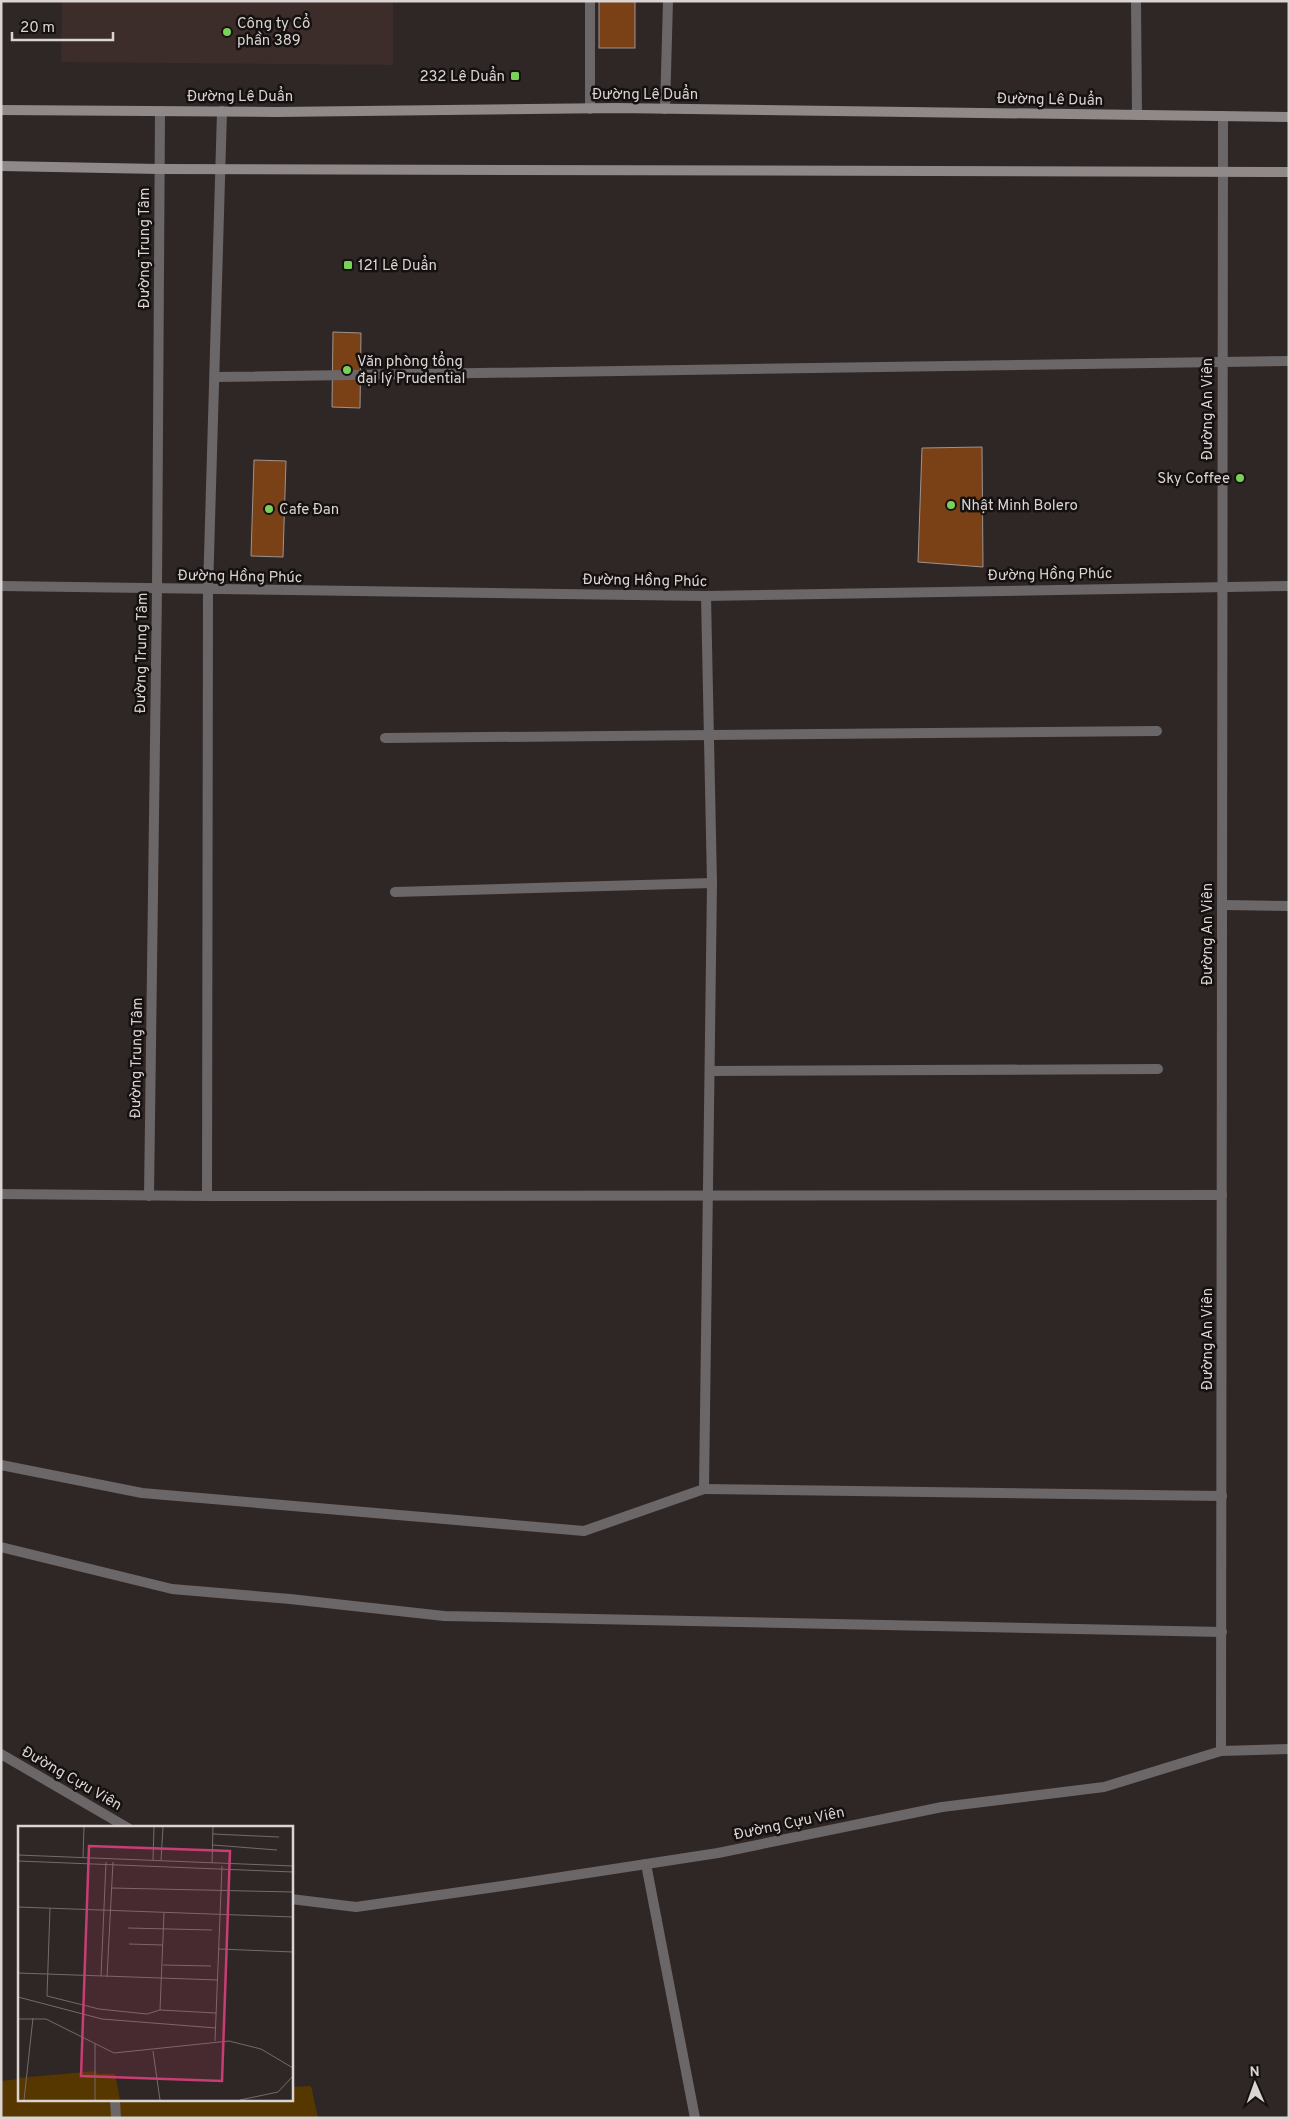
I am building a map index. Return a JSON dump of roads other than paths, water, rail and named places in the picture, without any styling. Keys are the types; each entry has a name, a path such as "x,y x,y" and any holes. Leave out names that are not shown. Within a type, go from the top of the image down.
{"main road":[{"name":"Đường Lê Duẩn","path":"1,110 665,109 1289,117"},
{"path":"1,166 159,169 1289,172"}],"street":[{"path":"590,1 590,109"},
{"path":"665,109 668,1"},
{"path":"1136,1 1137,115"},
{"name":"Đường Trung Tâm","path":"149,1196 157,589 160,111"},
{"path":"207,1196 208,590 222,111"},
{"name":"Đường An Viên","path":"1222,1751 1223,116"},
{"path":"215,377 1289,361"},
{"name":"Đường Hồng Phúc","path":"1,586 706,596 1289,586"},
{"path":"704,1489 712,883 706,596"},
{"path":"384,738 709,737 1157,731"},
{"path":"395,892 712,883"},
{"path":"1222,905 1289,906"},
{"path":"710,1071 1158,1069"},
{"path":"1,1194 149,1196 1222,1195"},
{"path":"1,1465 142,1493 584,1531 704,1489 1222,1496"},
{"path":"1,1547 172,1589 290,1599 444,1616 1222,1632"},
{"name":"Đường Cựu Viên","path":"292,1899 356,1907 646,1864 718,1853 942,1807 1104,1787 1222,1751 1289,1749"},
{"name":"Đường Cựu Viên","path":"1,1754 110,1823"},
{"path":"646,1864 695,2118"},
{"path":"115,2102 116,2118"}],"place":[{"name":"Công ty Cổ phần 389","path":"227,32"},
{"name":"232 Lê Duẩn","path":"515,76"},
{"name":"121 Lê Duẩn","path":"348,265"},
{"name":"Văn phòng tổng đại lý Prudential","path":"347,370"},
{"name":"Sky Coffee","path":"1240,478"},
{"name":"Nhật Minh Bolero","path":"951,505"},
{"name":"Cafe Đan","path":"269,509"}]}
